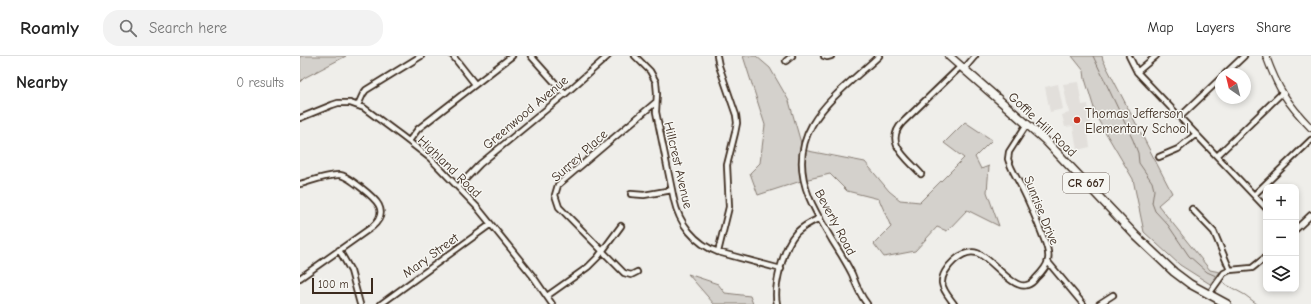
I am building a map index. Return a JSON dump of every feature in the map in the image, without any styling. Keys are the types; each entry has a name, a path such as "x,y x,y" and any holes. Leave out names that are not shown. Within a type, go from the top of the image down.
{"main road":[{"name":"Goffle Hill Road","path":"949,56 1045,140 1150,250 1184,280 1227,304"}],"street":[{"path":"358,106 366,90 421,56"},
{"path":"453,56 475,84"},
{"path":"409,141 418,129 512,56"},
{"path":"531,56 565,94"},
{"name":"Greenwood Avenue","path":"458,187 480,164 565,94 608,56"},
{"name":"Hillcrest Avenue","path":"635,56 652,75 657,88 656,112 676,209 691,234 703,245 718,252 781,269"},
{"path":"717,56 719,66 736,114 736,133 727,165 729,207 718,252"},
{"path":"786,61 792,56"},
{"path":"824,56 831,56"},
{"name":"Beverly Road","path":"867,304 859,292 851,273 809,198 804,181 802,157 808,132 816,117 826,105 879,56"},
{"path":"921,174 896,145 894,138 896,132 903,122 975,56"},
{"path":"1129,56 1137,72 1263,205"},
{"path":"1137,72 1156,56"},
{"path":"1231,68 1244,56"},
{"path":"1266,56 1282,94 1288,103 1311,128"},
{"path":"1180,117 1215,84"},
{"path":"1217,156 1282,94"},
{"name":"Surrey Place","path":"637,272 631,275 624,273 602,252 559,207 556,199 556,191 558,185 656,102"},
{"name":"Highland Road","path":"300,118 338,103 350,103 364,108 409,141 430,158 491,224 532,274 552,304"},
{"name":"Sunrise Drive","path":"954,304 944,288 943,275 947,268 967,252 974,252 983,255 1015,283 1022,286 1031,283 1041,274 1048,262 1048,254 1032,208 1008,159 1009,152 1027,124"},
{"path":"1159,157 1178,149 1196,134"},
{"path":"1254,195 1311,140"},
{"path":"300,184 334,175 348,178 377,200 380,207 380,215 377,222 372,227 300,278"},
{"path":"631,194 650,194 672,190"},
{"path":"1192,209 1214,232 1230,270"},
{"path":"1299,226 1311,215"},
{"path":"777,304 776,288 790,240 801,228 820,218"},
{"name":"Mary Street","path":"381,304 491,224"},
{"path":"546,296 588,267 598,257 621,226"},
{"path":"339,250 351,271 360,304"},
{"path":"1209,294 1221,275 1230,270 1252,268 1263,259"},
{"path":"1048,262 1083,304"},
{"path":"1099,304 1113,295"}],"shaded area":[{"path":"300,56 346,56 304,78 300,82"},
{"path":"743,56 756,56 770,68 789,101 803,150 865,162 889,191 900,200 920,202 964,158 944,143 965,122 992,140 975,157 981,169 989,166 987,192 999,226 967,210 947,231 937,227 915,251 884,257 874,244 891,227 879,199 847,191 830,174 804,180 758,195 750,173 760,163 765,125"},
{"path":"1072,56 1102,56 1172,193 1158,205 1210,270 1220,272 1210,284 1180,265 1144,232 1133,179 1097,118 1084,71"},
{"name":"Thomas Jefferson Elementary School","path":"1078,82 1082,105 1088,104 1091,125 1087,127 1090,147 1077,150 1073,126 1065,127 1062,115 1069,113 1063,84"},
{"path":"1058,84 1063,109 1050,112 1045,87"},
{"path":"688,274 718,284 725,293 750,296 753,304 714,304"}],"waterway":[{"path":"1093,56 1133,140 1138,153 1139,163 1152,182 1154,190 1152,203 1155,211 1168,225 1189,256 1207,272 1216,276"},
{"path":"1223,281 1225,284 1245,295 1257,304"}],"place":[{"name":"Thomas Jefferson Elementary School","path":"1077,120"}]}
